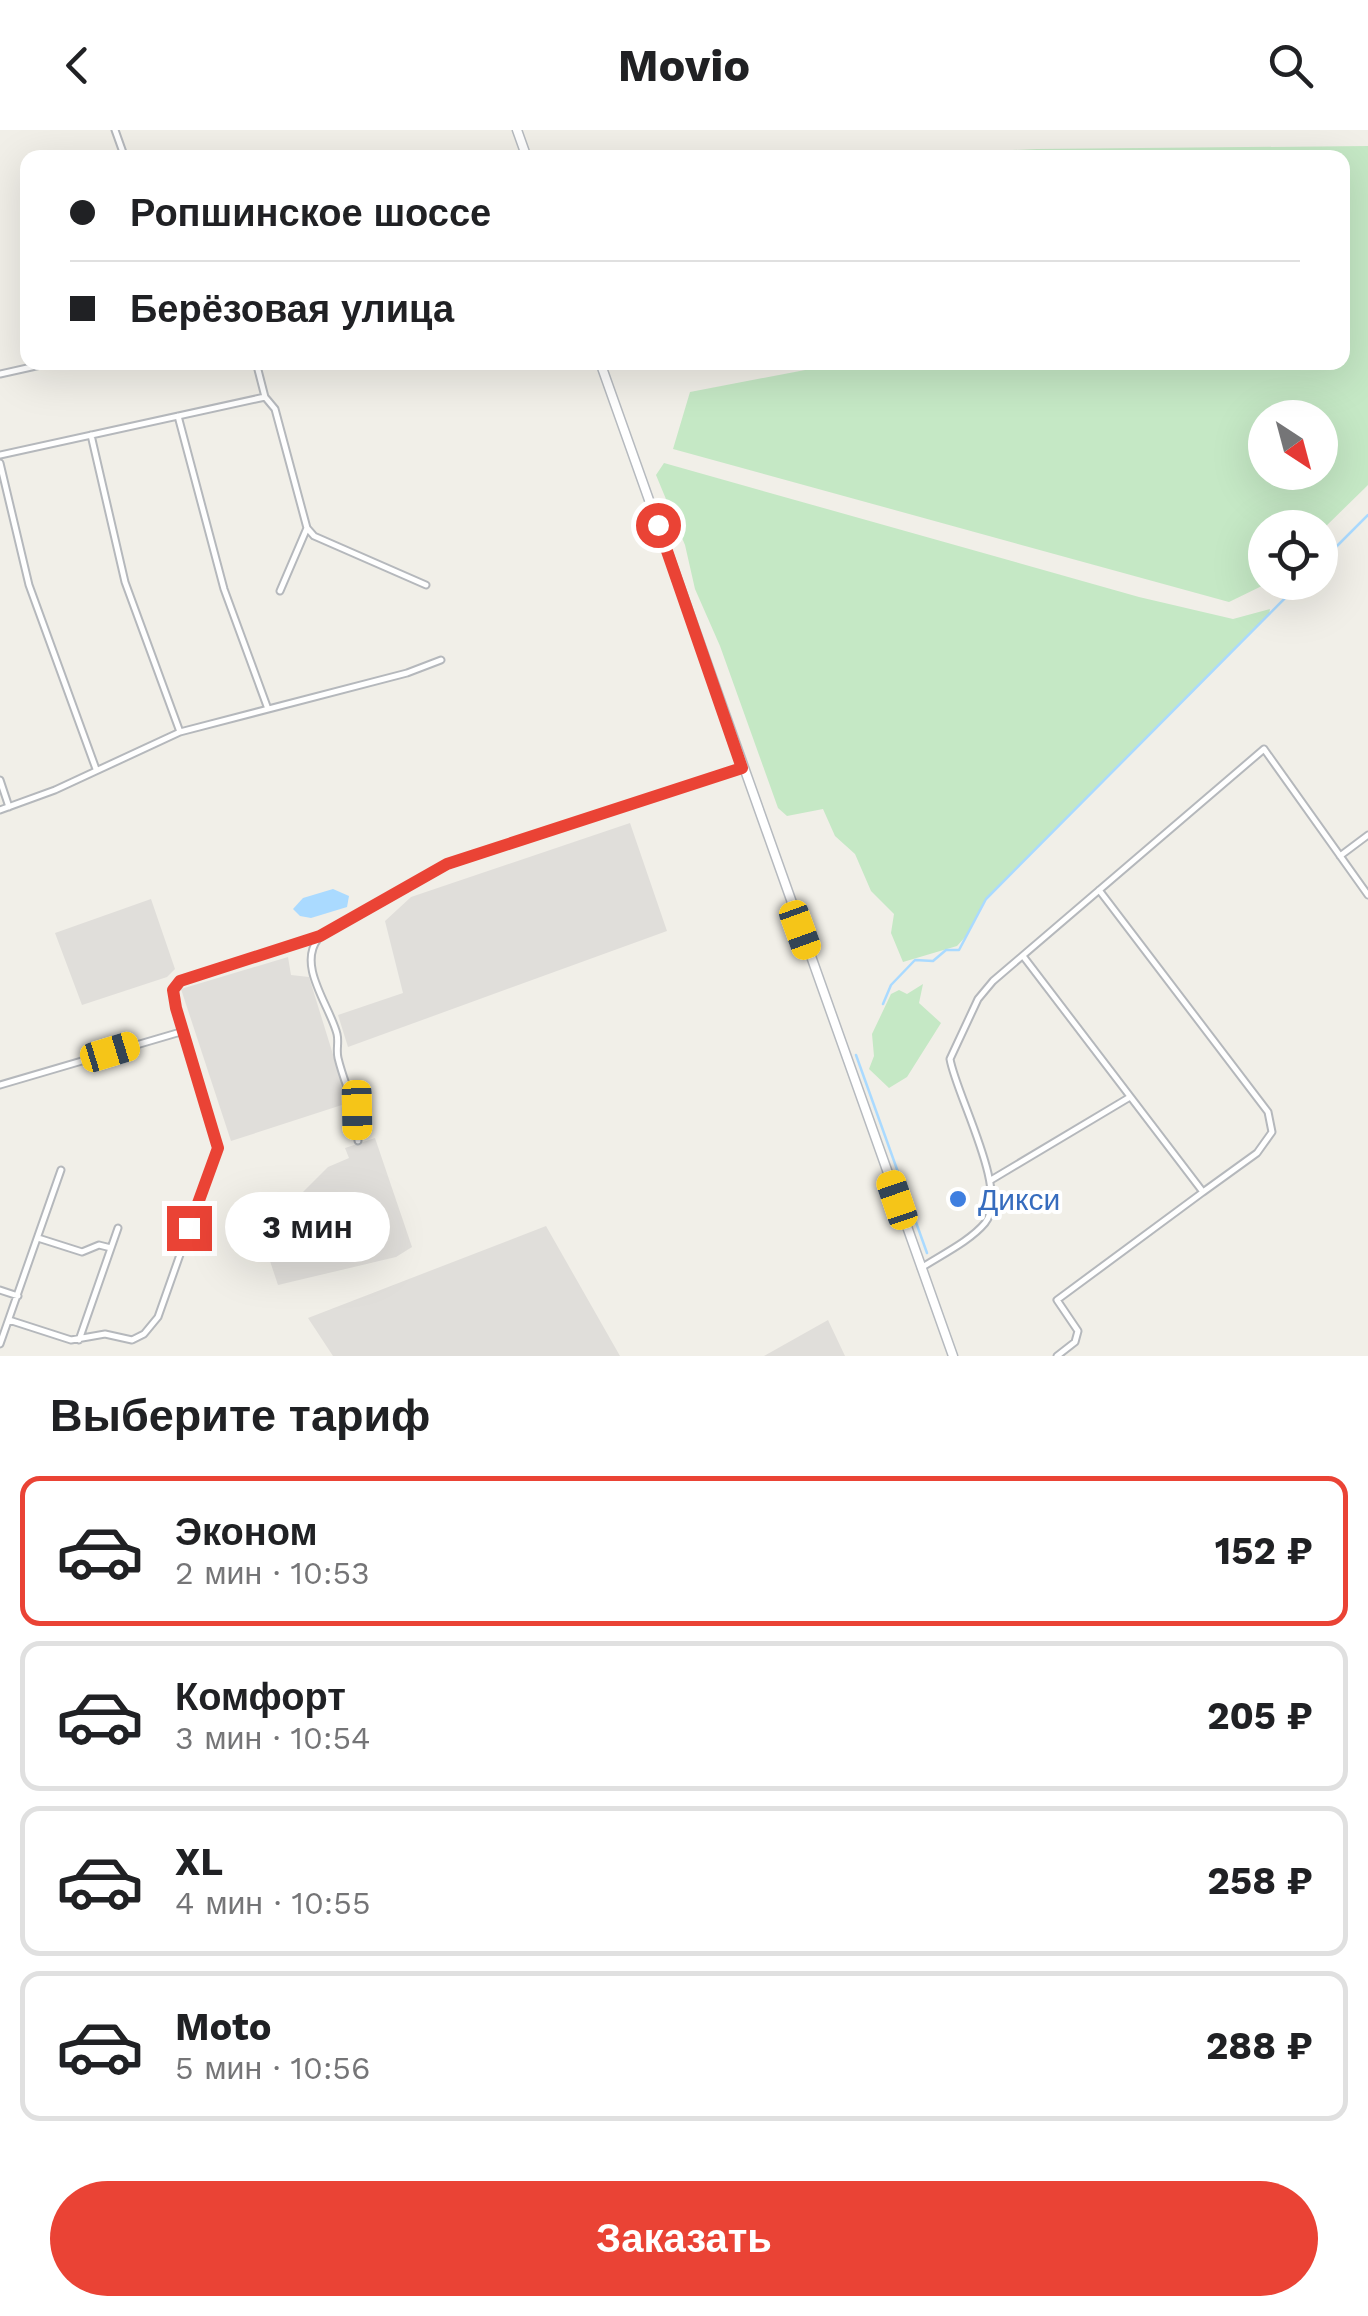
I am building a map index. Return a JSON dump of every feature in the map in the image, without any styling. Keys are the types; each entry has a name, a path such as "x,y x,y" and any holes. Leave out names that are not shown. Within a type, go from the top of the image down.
{"main road":[{"path":"603,370 953,1356"}],"street":[{"path":"258,370 265,398 275,409 308,528 314,536 426,585"},
{"path":"0,455 265,398"},
{"path":"178,416 224,589 268,709"},
{"path":"91,435 126,582 180,732"},
{"path":"0,463 29,585 96,769"},
{"path":"280,591 308,528"},
{"path":"0,810 55,790 180,732 408,673 441,660"},
{"path":"921,1268 988,1219 989,1170 950,1059 978,999 1264,749 1368,895"},
{"path":"9,1320 64,1339 106,1334 132,1340 144,1334 158,1317 218,1148 173,990 180,981 320,936 447,864 742,768"},
{"path":"0,780 9,807"},
{"path":"1340,856 1368,835"},
{"path":"1057,1356 1075,1342 1078,1331 1058,1300 1257,1154 1268,1142 1272,1120 1099,890"},
{"path":"320,936 313,946 313,974 338,1036 338,1056 357,1110 358,1140"},
{"path":"1023,956 1204,1192"},
{"path":"0,1085 184,1031"},
{"path":"989,1181 1130,1097"},
{"path":"0,1344 61,1170"},
{"path":"79,1340 118,1228"},
{"path":"38,1238 82,1252 99,1245 111,1248"},
{"path":"0,1290 18,1296"}],"shaded area":[{"path":"630,823 667,931 348,1047 338,1015 403,993 385,921 411,897"},
{"path":"151,899 175,969 167,977 82,1005 55,933"},
{"path":"288,957 291,975 309,977 348,1103 231,1141 181,989"},
{"path":"375,1138 412,1247 396,1257 278,1285 261,1234 328,1167 349,1158 345,1148"},
{"path":"546,1226 620,1356 333,1356 308,1318"},
{"path":"828,1320 845,1356 764,1356"}],"green space":[{"path":"1368,146 1368,485 1338,514 1338,510 1248,510 1248,593 1229,602 673,449 690,392 805,370 1350,370 1350,150 1013,150"},
{"path":"664,463 1139,597 1233,619 1270,609 1269,615 986,899 957,946 903,962 891,933 894,914 871,891 855,854 835,836 823,809 787,816 778,808 720,646 695,589 685,545 656,475"},
{"path":"923,984 919,1003 941,1023 907,1077 889,1088 869,1069 874,1056 872,1034 891,994 899,990 907,994"}],"water":[{"path":"333,889 349,896 347,907 311,918 300,916 293,909 303,898"}],"waterway":[{"path":"1338,545 1368,515"},
{"path":"883,1004 891,985 915,960 933,961 946,950 959,950 986,899 1283,600"},
{"path":"856,1055 927,1253"}],"place":[{"name":"Дикси","path":"958,1199"}],"route":[{"path":"189,1228 218,1148 176,1008 173,990 180,981 320,936 447,864 742,768 658,525"}]}
